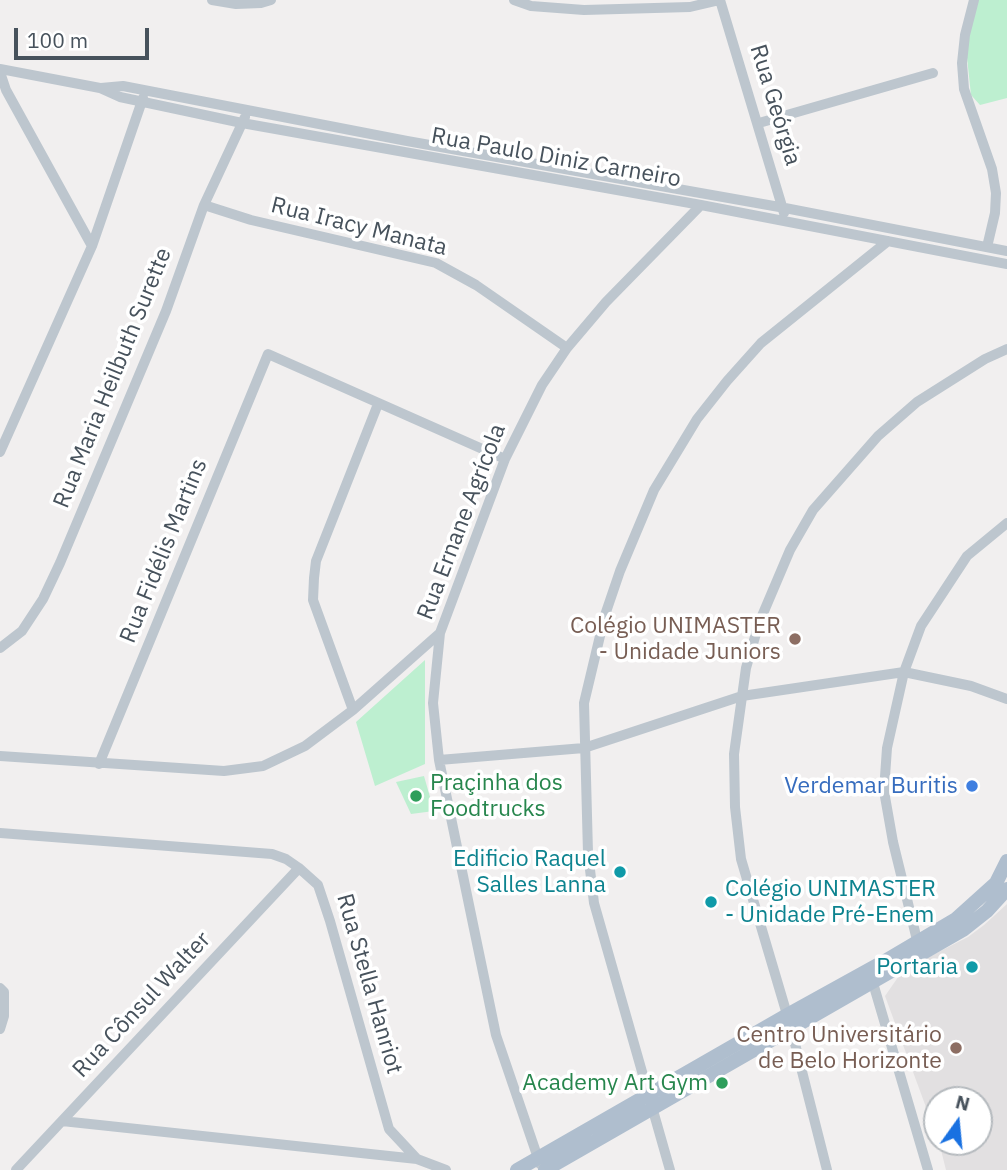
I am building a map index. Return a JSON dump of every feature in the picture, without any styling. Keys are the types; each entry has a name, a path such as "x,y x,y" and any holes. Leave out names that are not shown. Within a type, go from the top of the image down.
{"main road":[{"path":"517,1170 542,1166 789,1022 917,940 956,919 996,883 1007,861"},
{"path":"789,1022 873,983 887,986 892,984 901,965 963,930 1007,889"},
{"path":"873,983 885,961"}],"street":[{"path":"212,0 236,4 271,0"},
{"path":"514,0 531,6 690,7 720,0"},
{"name":"Rua Geórgia","path":"720,0 785,208 784,222"},
{"path":"974,0 965,35 962,63 964,89 992,169 996,193 995,213 987,247"},
{"path":"0,71 11,99 92,246"},
{"name":"Rua Paulo Diniz Carneiro","path":"0,71 100,89 120,97 143,97 247,111 1007,251"},
{"path":"759,123 933,73"},
{"path":"0,452 3,439 92,246 143,97"},
{"name":"Rua Paulo Diniz Carneiro","path":"143,97 242,123 701,205 1007,264"},
{"name":"Rua Maria Heilbuth Surette","path":"0,648 22,631 43,599 60,563 166,311 204,205 247,111"},
{"path":"404,153 407,141"},
{"name":"Rua Iracy Manata","path":"204,205 251,220 436,263 476,285 567,348"},
{"name":"Rua Ernane Agrícola","path":"542,1166 496,1035 439,760 433,703 440,633 505,459 542,385 567,348 606,302 701,205"},
{"path":"670,1170 594,903 588,853 584,704 605,615 620,571 654,490 698,419 761,343 888,241"},
{"path":"827,1170 789,1022 741,859 735,807 734,754 746,668 759,622 790,550 813,510 878,436 917,402 945,382 1007,349"},
{"name":"Rua Fidélis Martins","path":"99,764 268,354 378,404"},
{"path":"353,710 313,600 314,578 316,561 378,404 505,459"},
{"path":"917,940 893,842 884,791 887,748 904,672 921,626 967,556 1007,523"},
{"path":"0,755 225,771 263,766 304,746 353,710 440,633"},
{"path":"439,760 584,748 742,696 822,682 904,672 971,686 1007,699"},
{"name":"Rua Stella Hanriot","path":"0,833 272,854 299,868 318,885 389,1129 418,1159"},
{"name":"Rua Cônsul Walter","path":"16,1170 299,868"},
{"path":"873,983 928,1170"},
{"path":"0,1028 4,1016 1,991"},
{"path":"62,1121 418,1159 446,1170"}],"shaded area":[{"name":"Centro Universitário de Belo Horizonte","path":"1007,904 1007,1170 946,1170 942,1156 993,1156 993,1086 923,1086 923,1099 885,996 903,970 968,937"}],"green space":[{"path":"975,0 1007,0 1007,98 980,105 971,95 966,48"},
{"path":"425,660 425,764 375,786 356,722"},
{"name":"Praçinha dos Foodtrucks","path":"424,776 434,811 411,814 396,782"}],"place":[{"name":"Colégio UNIMASTER - Unidade Juniors","path":"795,639"},
{"name":"Verdemar Buritis","path":"972,786"},
{"name":"Praçinha dos Foodtrucks","path":"416,796"},
{"name":"Edificio Raquel Salles Lanna","path":"620,872"},
{"name":"Colégio UNIMASTER - Unidade Pré-Enem","path":"711,902"},
{"name":"Portaria","path":"972,967"},
{"name":"Centro Universitário de Belo Horizonte","path":"956,1048"},
{"name":"Academy Art Gym","path":"722,1083"}]}
